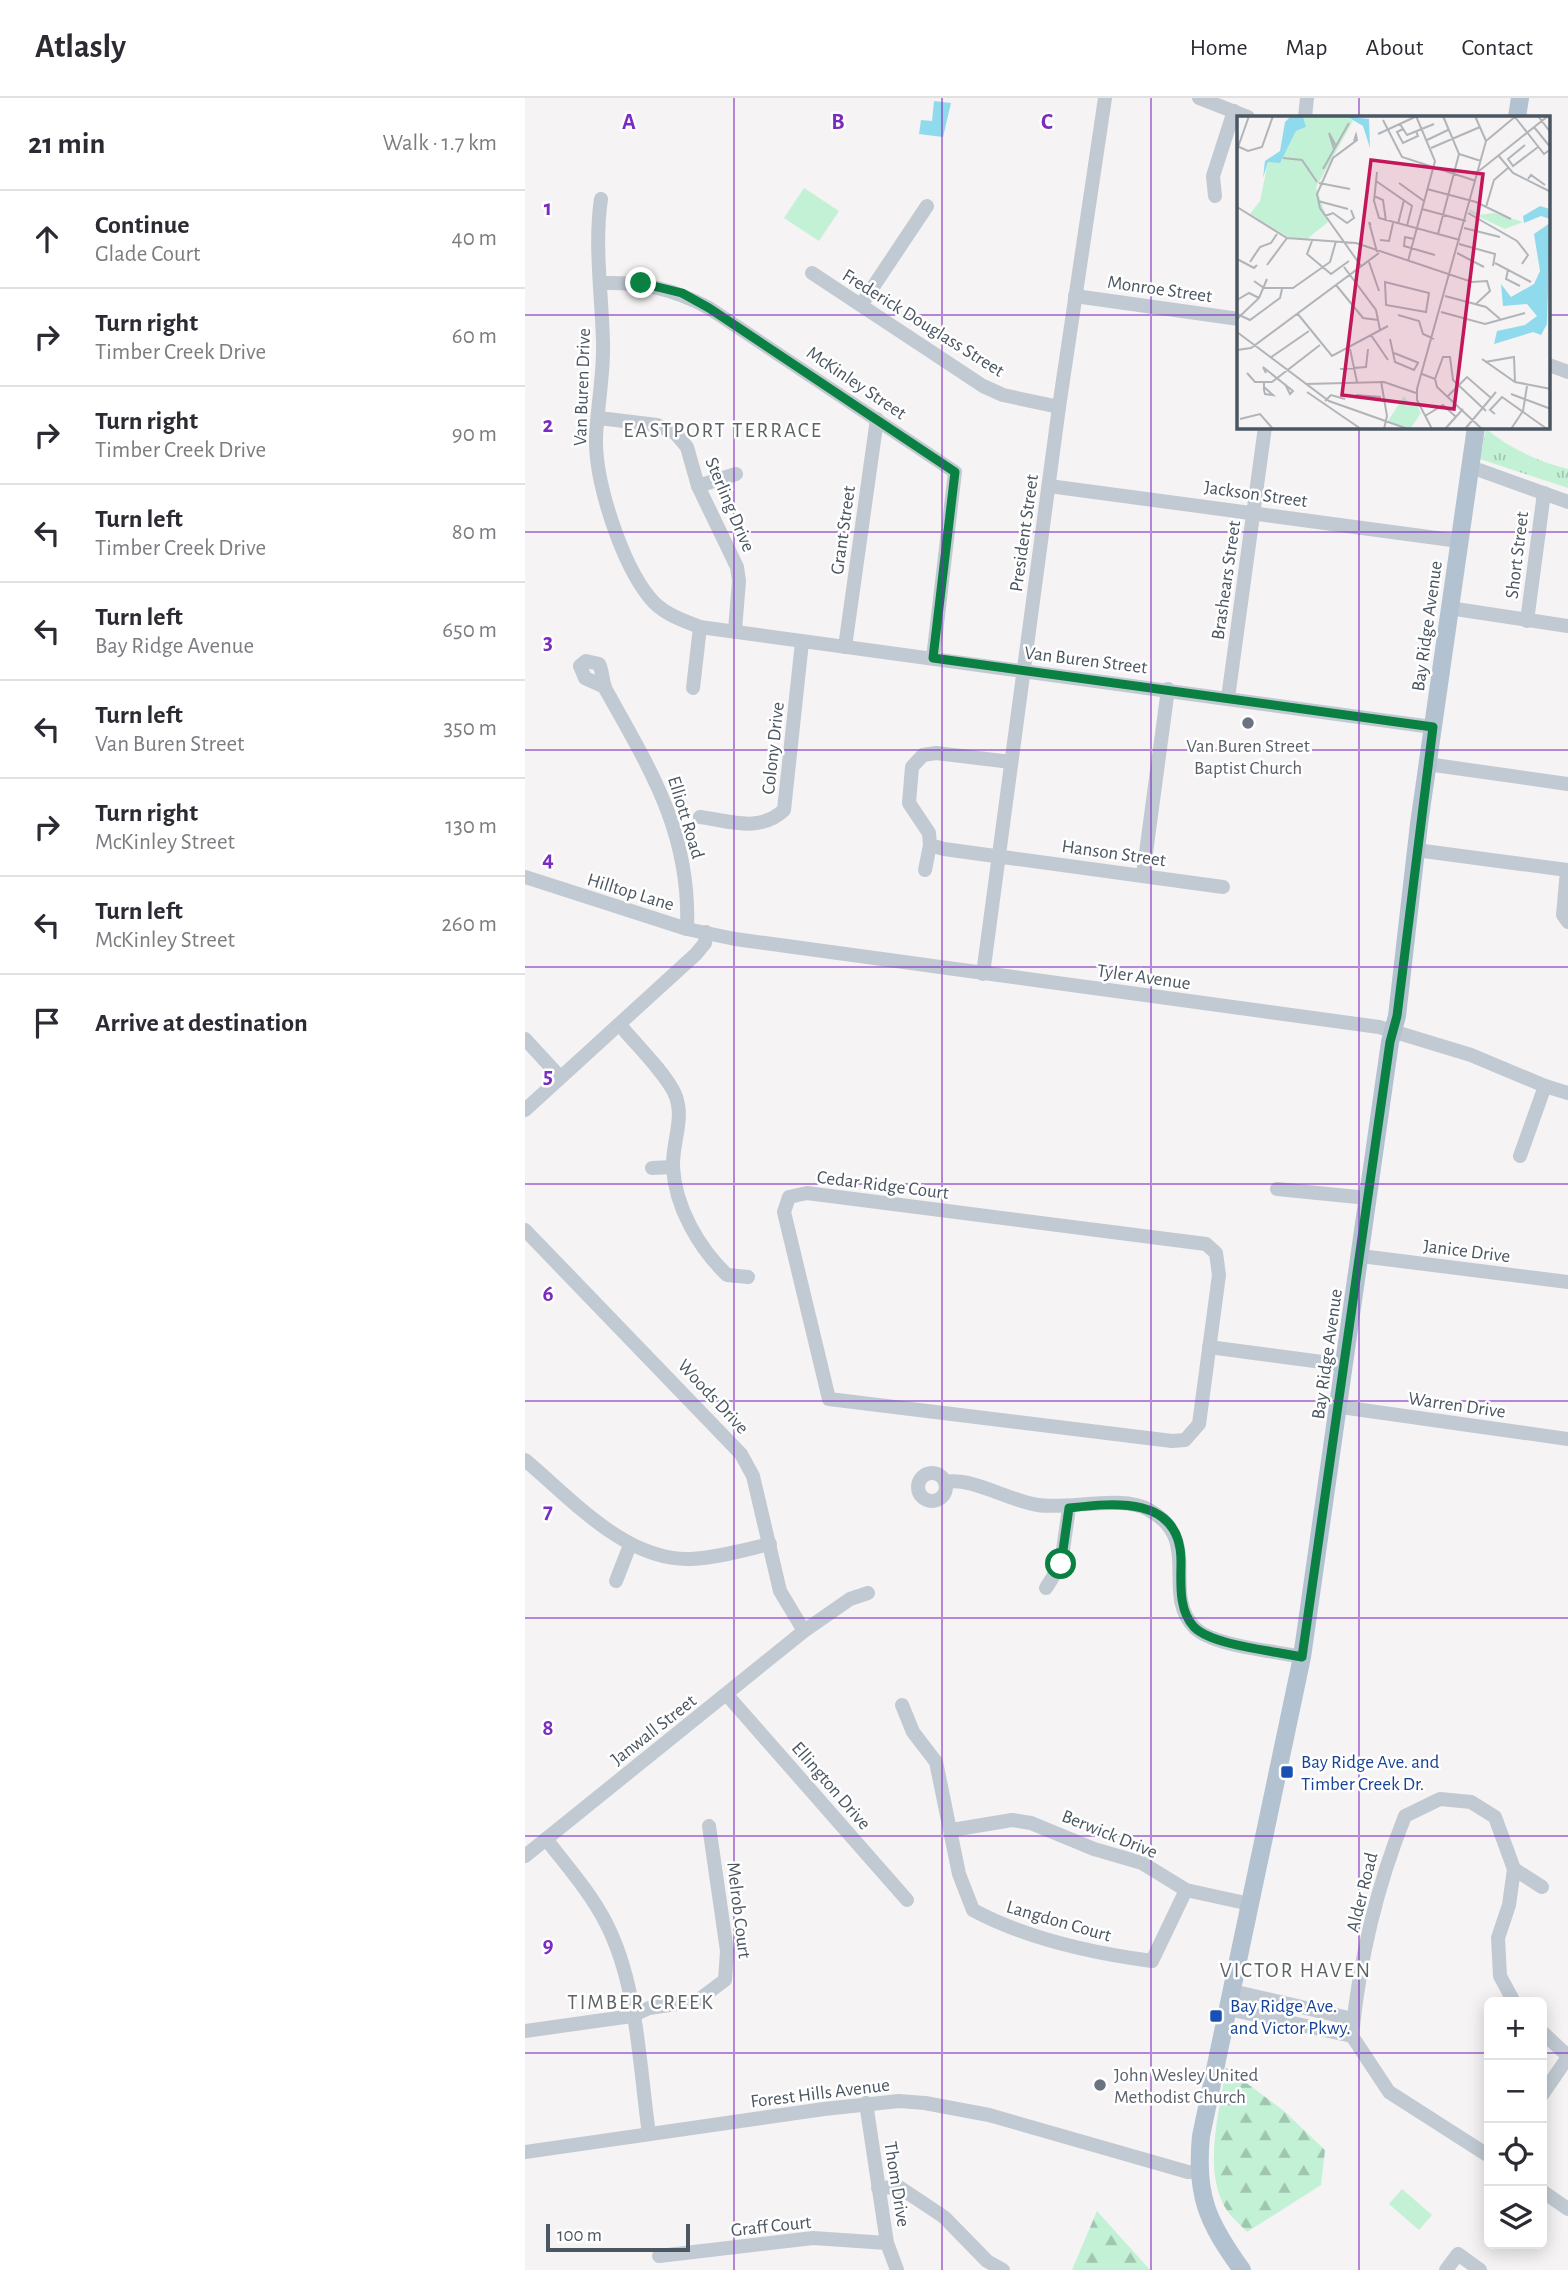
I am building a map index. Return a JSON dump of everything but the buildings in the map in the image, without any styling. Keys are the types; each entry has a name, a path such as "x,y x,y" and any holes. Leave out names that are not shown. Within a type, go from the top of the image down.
{"main road":[{"path":"1517,116 1520,98"},
{"name":"Bay Ridge Avenue","path":"1243,2270 1210,2222 1198,2172 1201,2136 1302,1657 1341,1407 1368,1198 1410,916 1427,765 1476,429"}],"street":[{"name":"President Street","path":"983,974 1059,407 1105,98"},
{"path":"1199,98 1246,116"},
{"path":"1305,116 1307,98"},
{"path":"1215,196 1213,176 1234,111"},
{"name":"Van Buren Drive","path":"601,199 603,351 598,463 615,529 634,573 651,600 669,615 700,627 735,631"},
{"path":"861,305 927,206"},
{"name":"Frederick Douglass Street","path":"812,273 983,386 1003,395 1059,407"},
{"name":"McKinley Street","path":"602,283 641,283 682,293 709,308 955,472 933,658"},
{"name":"Monroe Street","path":"1075,296 1237,319"},
{"path":"1551,366 1568,372"},
{"name":"Sterling Drive","path":"599,418 657,425 675,433 687,447 698,486 737,567 739,581 735,631"},
{"name":"Grant Street","path":"845,647 877,419"},
{"name":"Brashears Street","path":"1227,698 1265,429"},
{"path":"1471,467 1568,502"},
{"path":"698,486 736,474"},
{"name":"Jackson Street","path":"1049,486 1459,541"},
{"name":"Short Street","path":"1527,621 1543,494"},
{"path":"1449,608 1568,626"},
{"path":"693,688 700,627"},
{"name":"Van Buren Street","path":"735,631 1433,727"},
{"name":"Colony Drive","path":"700,817 755,825 772,821 784,810 802,642"},
{"name":"Elliott Road","path":"605,687 636,738 664,796 686,885 687,929"},
{"path":"1143,875 1168,689"},
{"path":"925,870 930,845 929,832 909,803 912,767 923,755 936,753 1011,762"},
{"path":"1427,765 1568,783"},
{"name":"Hanson Street","path":"930,845 1223,887"},
{"path":"1416,850 1567,870 1563,915 1568,922"},
{"name":"Hilltop Lane","path":"525,877 687,929"},
{"name":"Tyler Avenue","path":"687,929 799,949 1393,1030 1471,1055 1568,1093"},
{"path":"525,1110 696,954 705,943 706,932"},
{"path":"620,1025 674,1093 679,1123 673,1167 685,1216 697,1240 727,1275 748,1277"},
{"path":"525,1039 560,1077"},
{"path":"1520,1156 1545,1086"},
{"path":"652,1168 673,1167"},
{"path":"1277,1189 1368,1198"},
{"name":"Cedar Ridge Court","path":"807,1192 1206,1244 1216,1252 1219,1275 1209,1347 1199,1424 1185,1440 1172,1441 829,1399 784,1212 789,1197 807,1192"},
{"name":"Woods Drive","path":"525,1230 741,1454 753,1476 781,1591 804,1631"},
{"name":"Janice Drive","path":"1361,1256 1568,1282"},
{"path":"1209,1347 1345,1365"},
{"name":"Warren Drive","path":"1341,1407 1568,1438"},
{"path":"525,1460 630,1545 665,1558 691,1559 769,1544"},
{"path":"945,1482 964,1482 1034,1505 1069,1508 1129,1503 1148,1509 1171,1526 1178,1543 1184,1609 1195,1628 1216,1639 1302,1657"},
{"path":"1047,1588 1061,1564 1069,1508"},
{"path":"616,1581 630,1545"},
{"name":"Janwall Street","path":"525,1856 804,1631 850,1599 869,1592"},
{"name":"Ellington Drive","path":"727,1695 907,1900"},
{"name":"Langdon Court","path":"902,1705 913,1732 936,1762 960,1874 973,1910 1006,1928 1090,1950 1152,1961 1186,1890"},
{"name":"Alder Road","path":"1352,2036 1353,2019 1384,1869 1405,1816 1440,1799 1471,1802 1495,1817 1514,1869"},
{"name":"Berwick Drive","path":"952,1830 1011,1820 1031,1823 1094,1849 1142,1864 1186,1890 1250,1904"},
{"name":"Melrob Court","path":"632,2016 649,2008 697,2001 725,1980 727,1951 709,1826"},
{"path":"547,1839 605,1921 626,1977 649,2134"},
{"path":"1511,1997 1500,1976 1498,1938 1509,1905 1514,1869 1542,1887"},
{"path":"1232,1991 1353,2019"},
{"path":"1228,2009 1352,2036 1389,2092 1484,2153"},
{"path":"525,2031 632,2016"},
{"path":"1547,2037 1568,2056 1547,2088"},
{"name":"Forest Hills Avenue","path":"525,2152 866,2103 912,2102 957,2108 1188,2172 1198,2172"},
{"name":"Thom Drive","path":"866,2103 887,2243 897,2270"},
{"path":"879,2188 899,2187 944,2217 987,2261 1003,2270"},
{"path":"1547,2195 1568,2209"},
{"name":"Graff Court","path":"659,2256 813,2238 887,2243"},
{"path":"1446,2270 1458,2254 1481,2270"}],"green space":[{"path":"804,188 839,211 819,241 784,218"},
{"path":"1486,429 1525,454 1568,469 1568,488 1480,459"},
{"path":"1226,2068 1284,2111 1325,2150 1321,2185 1247,2232 1228,2212 1215,2179 1215,2142"},
{"path":"1402,2189 1432,2215 1419,2230 1389,2204"},
{"path":"1097,2211 1150,2270 1072,2270"}],"water":[{"path":"934,101 951,103 943,137 919,134 921,120 932,121"}],"place":[{"name":"Van Buren Street Baptist Church","path":"1248,723"},
{"name":"Bay Ridge Ave. and Timber Creek Dr.","path":"1287,1772"},
{"name":"Bay Ridge Ave. and Victor Pkwy.","path":"1216,2016"},
{"name":"John Wesley United Methodist Church","path":"1100,2085"}],"district":[{"name":"EASTPORT TERRACE","path":"723,430"},
{"name":"VICTOR HAVEN","path":"1296,1970"},
{"name":"TIMBER CREEK","path":"641,2002"}],"route":[{"path":"641,283 682,293 709,308 955,472 933,658 1433,727 1397,1016 1390,1042 1341,1407 1302,1657 1216,1639 1195,1628 1184,1609 1178,1543 1171,1526 1148,1509 1129,1503 1069,1508 1061,1564"}]}
